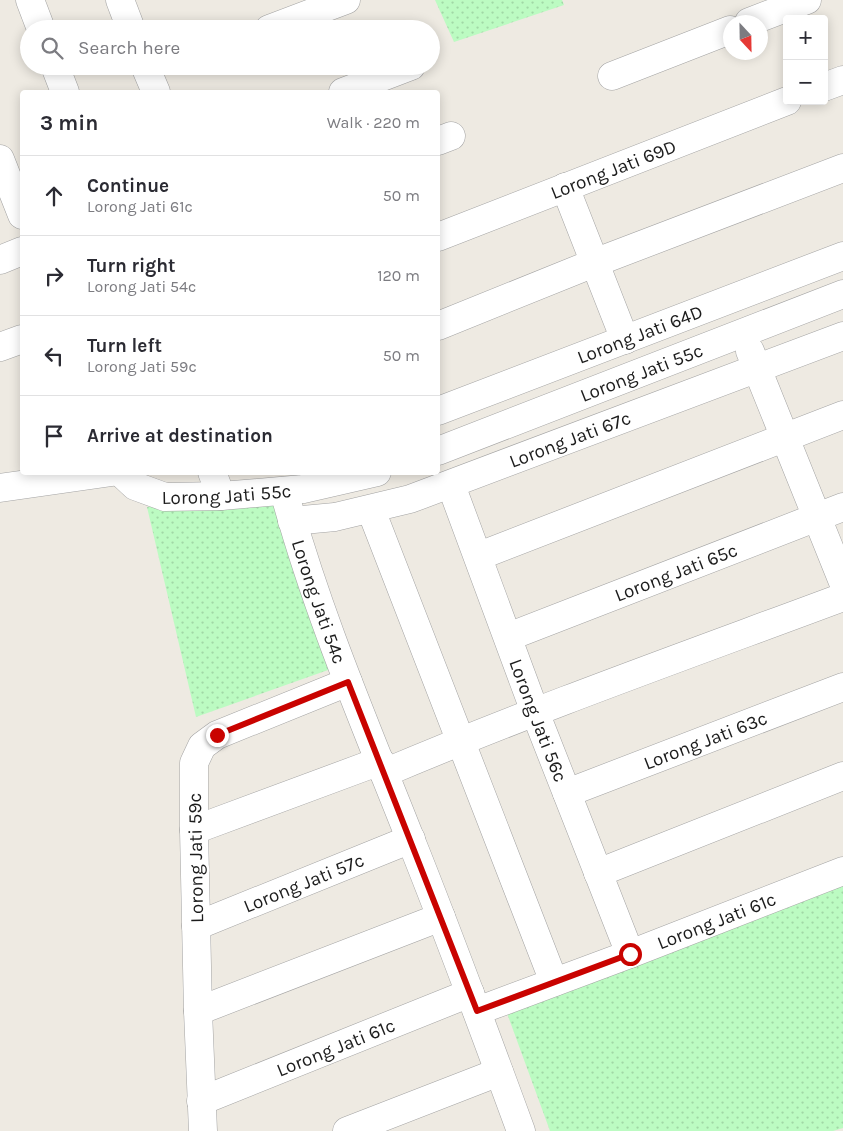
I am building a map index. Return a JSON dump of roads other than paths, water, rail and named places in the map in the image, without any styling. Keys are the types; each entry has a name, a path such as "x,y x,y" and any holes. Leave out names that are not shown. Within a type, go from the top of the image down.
{"street":[{"path":"30,0 38,20"},
{"path":"120,0 128,20"},
{"path":"293,20 346,0"},
{"path":"767,15 806,0"},
{"path":"612,76 723,33"},
{"path":"58,75 64,90"},
{"path":"348,90 387,75"},
{"path":"828,86 843,80"},
{"name":"Lorong Jati 69D","path":"440,236 783,103"},
{"path":"0,159 20,210"},
{"path":"440,325 594,263 843,168"},
{"path":"565,187 625,340"},
{"path":"0,260 20,252"},
{"name":"Lorong Jati 64D","path":"440,410 843,256"},
{"name":"Lorong Jati 55c","path":"440,450 843,294"},
{"path":"743,333 843,582"},
{"name":"Lorong Jati 67c","path":"292,521 335,518 410,499 843,336"},
{"path":"0,347 20,340"},
{"path":"479,556 843,415"},
{"path":"0,488 91,475"},
{"name":"Lorong Jati 55c","path":"127,479 165,497 216,484 295,484 356,475"},
{"name":"Lorong Jati 54c","path":"295,484 292,521 317,597 348,682 441,917 521,1131"},
{"name":"Lorong Jati 56c","path":"451,485 479,556 535,712 630,954"},
{"name":"Lorong Jati 65c","path":"508,637 843,507"},
{"path":"371,510 554,982"},
{"path":"194,830 461,741 843,597"},
{"name":"Lorong Jati 59c","path":"203,1131 198,1011 194,763 202,746 217,735 348,682"},
{"name":"Lorong Jati 63c","path":"567,793 843,687"},
{"path":"598,873 843,776"},
{"name":"Lorong Jati 57c","path":"196,926 411,839"},
{"name":"Lorong Jati 61c","path":"201,1101 473,1002 554,982 843,871"},
{"path":"198,1011 441,917"},
{"path":"347,1131 499,1072"}]}
